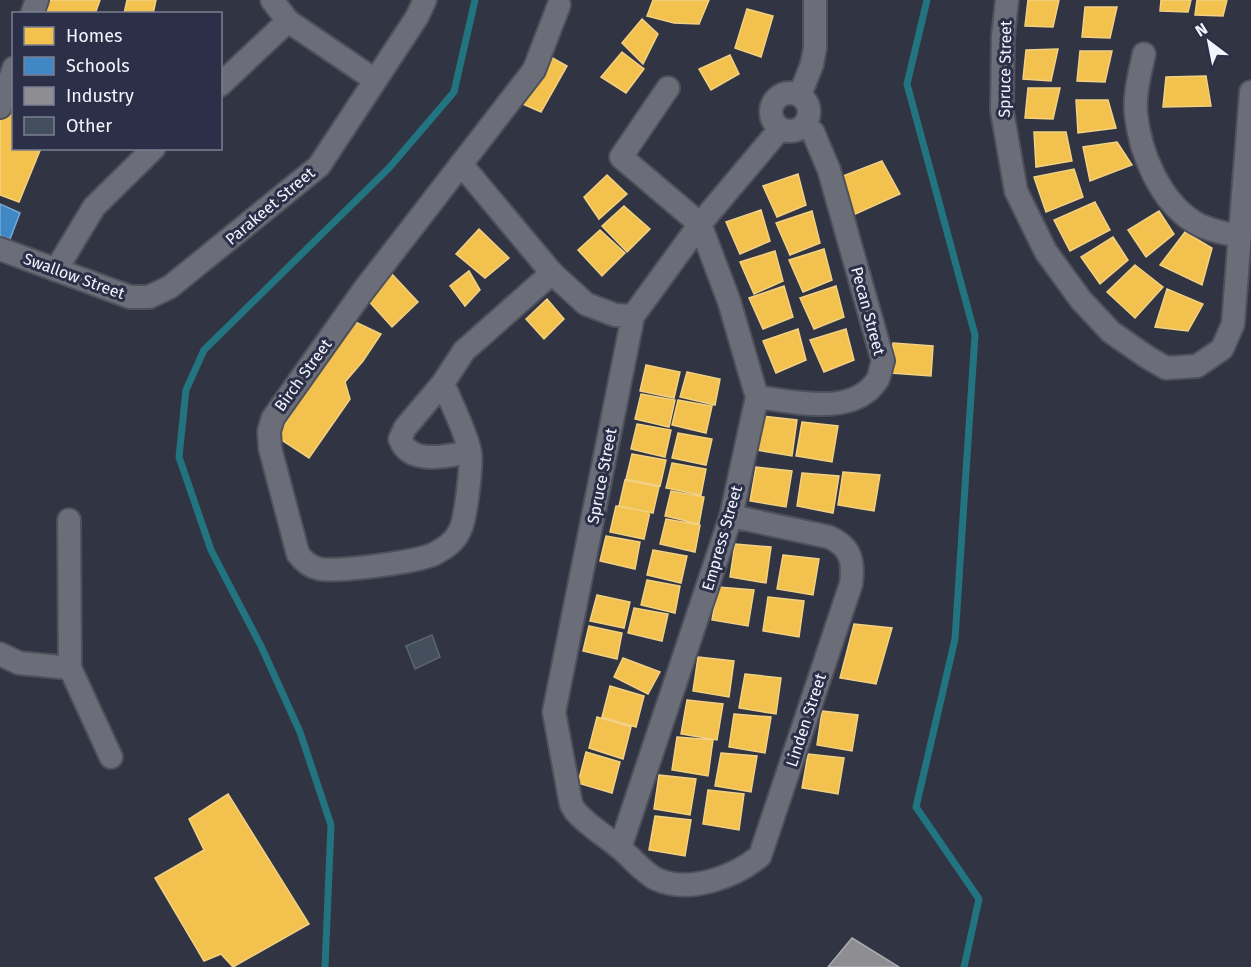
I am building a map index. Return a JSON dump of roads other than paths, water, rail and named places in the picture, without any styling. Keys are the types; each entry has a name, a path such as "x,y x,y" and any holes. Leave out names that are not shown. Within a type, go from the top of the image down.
{"street":[{"path":"272,0 288,21 375,80"},
{"name":"Parakeet Street","path":"149,297 193,271 319,166 417,17 425,0"},
{"name":"Spruce Street","path":"1007,0 1003,38 1002,111 1017,191 1046,252 1081,300 1111,332 1166,368 1197,366 1222,349 1233,324 1251,92"},
{"path":"800,95 812,64 815,48 810,2"},
{"name":"Birch Street","path":"443,383 470,452 465,514 460,530 449,546 432,555 412,559 319,569 307,564 298,554 270,448 269,431 273,418 363,291 534,70 559,5"},
{"path":"222,84 288,21"},
{"path":"1144,54 1138,82 1136,113 1144,149 1158,182 1176,207 1195,222 1216,232 1239,236"},
{"path":"0,107 12,74"},
{"path":"668,88 621,157 700,224"},
{"path":"783,93 800,95 806,101 809,109 804,125 797,130 780,129 771,114 776,98 783,93"},
{"name":"Pecan Street","path":"757,397 833,404 851,399 878,379 883,361 829,170 813,132 804,125"},
{"name":"Spruce Street","path":"620,848 581,818 571,804 554,711 633,316 700,224 780,129"},
{"path":"56,270 94,207 152,150"},
{"path":"461,164 552,273 586,304 615,315 633,316"},
{"name":"Empress Street","path":"620,848 731,516 757,397 729,301 700,224"},
{"name":"Swallow Street","path":"0,249 130,297 149,297"},
{"path":"470,452 429,456 412,455 404,448 400,439 405,428 443,383 464,351 552,273"},
{"name":"Linden Street","path":"620,848 656,879 677,884 699,883 745,869 760,856 768,836 851,584 853,568 850,552 842,543 829,537 731,516"},
{"path":"69,520 70,668 111,757"},
{"path":"0,654 19,663 42,668 70,668"}],"waterway":[{"path":"325,967 331,825 300,732 261,646 211,550 179,457 186,390 204,350 389,168 454,92 475,0"},
{"path":"927,0 907,84 975,335 955,639 916,807 979,899 964,967"}]}
